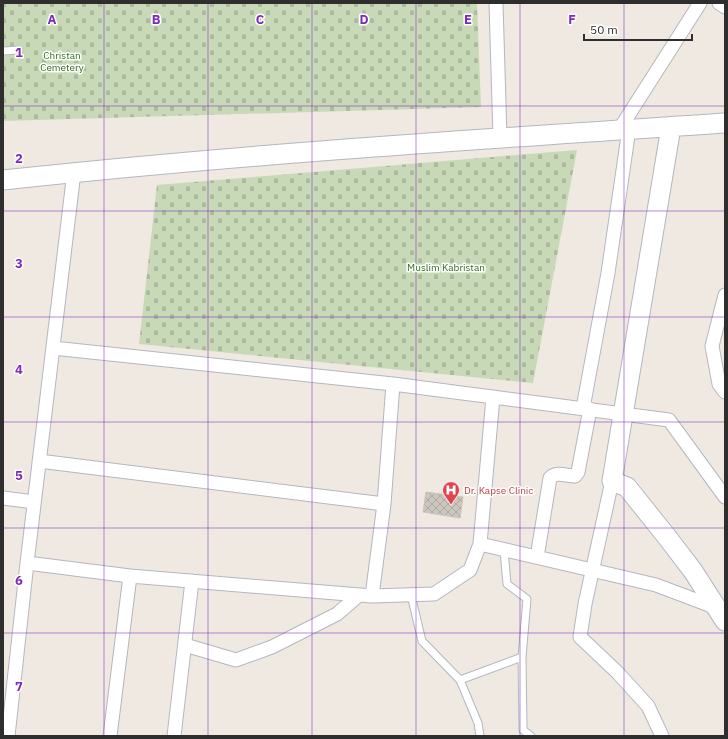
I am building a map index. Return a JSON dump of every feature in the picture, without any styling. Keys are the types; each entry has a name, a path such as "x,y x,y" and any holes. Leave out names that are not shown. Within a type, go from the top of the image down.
{"main road":[{"path":"3,180 115,168 500,138 725,123"},
{"path":"671,127 612,481 627,487 693,571 721,615"}],"street":[{"path":"496,3 500,138"},
{"path":"537,557 550,478 553,475 558,474 575,476 578,472 608,273 624,130 700,3"},
{"path":"719,3 725,7"},
{"path":"8,736 34,502 74,172"},
{"path":"725,295 712,346 719,384 725,392"},
{"path":"53,348 393,384 669,420 725,497"},
{"path":"372,596 384,504 393,384"},
{"path":"27,563 130,576 372,596 434,594 470,570 480,544 493,397"},
{"path":"39,461 384,504"},
{"path":"612,481 585,604 580,637 617,672 648,706 662,736"},
{"path":"3,498 34,502"},
{"path":"480,544 656,585 721,615"},
{"path":"110,736 130,576"},
{"path":"174,736 192,581"},
{"path":"185,645 236,660 272,647 337,614 359,595"}],"lane":[{"path":"3,51 19,50"},
{"path":"504,550 507,584 527,599 522,657 523,730 531,736"},
{"path":"411,594 422,641 460,680 478,723 480,736"},
{"path":"460,680 522,657"}],"green space":[{"name":"Christan Cemetery","path":"3,3 477,3 481,107 3,121"},
{"name":"Muslim Kabristan","path":"577,150 533,383 139,344 157,185"}],"building":[{"path":"426,492 463,497 460,518 423,512"}],"place":[{"name":"Dr. Kapse Clinic","path":"451,505"}]}
